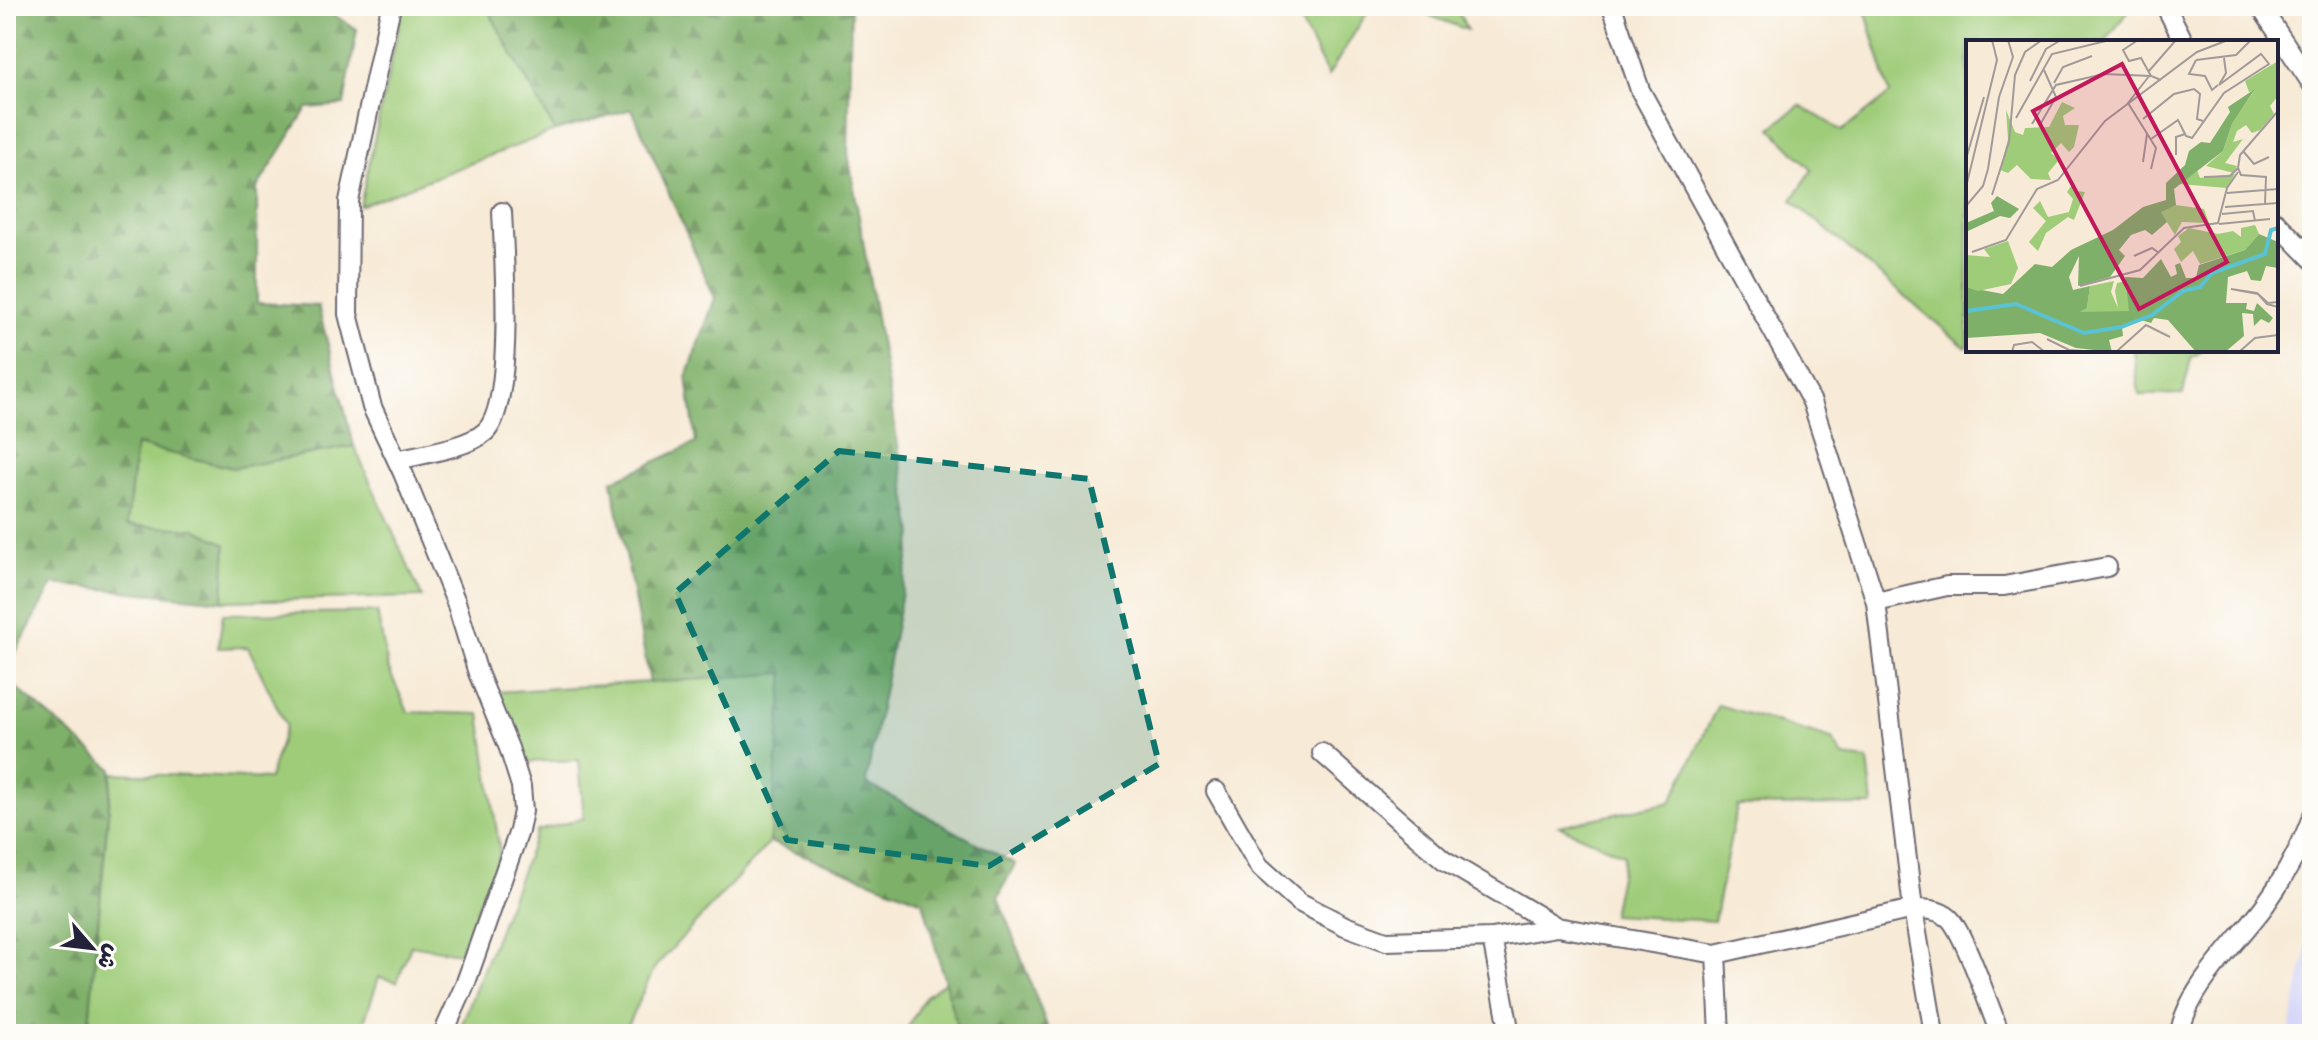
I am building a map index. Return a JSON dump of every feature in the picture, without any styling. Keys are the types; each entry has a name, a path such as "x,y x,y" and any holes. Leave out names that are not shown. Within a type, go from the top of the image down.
{"street":[{"path":"391,6 349,201 348,314 372,407 456,602 478,673 509,748 521,786 523,811 519,831 470,972 443,1034"},
{"path":"1612,6 1640,90 1812,402 1876,602 1913,909 1934,1034"},
{"path":"2260,6 2312,84"},
{"path":"2167,9 2183,40"},
{"path":"397,460 470,441 486,432 496,417 502,389 506,302 502,212"},
{"path":"2278,224 2312,259"},
{"path":"1876,602 1947,586 2004,586 2107,567"},
{"path":"1322,753 1444,860 1557,927"},
{"path":"1216,791 1259,866 1299,902 1386,941 1492,938 1557,927 1716,954 1913,909 1930,909 1950,919 1970,957 2000,1034"},
{"path":"2180,1034 2197,993 2265,906 2293,863 2312,817"},
{"path":"1492,938 1510,1034"},
{"path":"1716,954 1720,1034"}],"highlighted area":[{"path":"839,451 1089,479 1159,764 989,866 787,840 675,593"}],"shaded area":[{"path":"2312,923 2312,1034 2289,1034"}],"green space":[{"path":"6,6 318,6 357,29 344,105 307,108 257,188 257,303 318,306 354,446 233,468 136,445 127,525 195,529 226,544 223,601 53,584 6,670"},
{"path":"403,6 486,6 555,131 360,206"},
{"path":"486,6 851,6 848,153 913,534 866,783 1015,864 998,897 1050,1034 959,1034 923,901 770,842 784,673 650,683 612,481 696,443 687,377 715,298 632,109 555,131"},
{"path":"1293,6 1371,6 1328,76"},
{"path":"1405,6 1456,6 1467,30"},
{"path":"1864,6 2132,6 2106,40 1966,40 1965,347 1792,200 1812,170 1771,128 1800,105 1842,131 1890,94"},
{"path":"2134,352 2200,352 2191,358 2183,394 2139,395"},
{"path":"136,445 233,468 354,446 422,597 223,601 225,544 127,526"},
{"path":"377,612 388,668 408,712 480,714 500,853 459,953 411,945 397,982 379,977 360,1034 88,1034 112,773 269,779 286,725 248,647 218,648 223,614"},
{"path":"784,673 770,842 655,967 623,1034 458,1034 537,831 584,818 579,760 524,762 498,692"},
{"path":"6,679 112,769 88,1034 6,1034"},
{"path":"1718,705 1832,739 1843,757 1868,760 1873,805 1737,806 1714,921 1612,915 1624,855 1559,826 1671,802"},
{"path":"945,982 959,1034 904,1034 925,997"}]}
